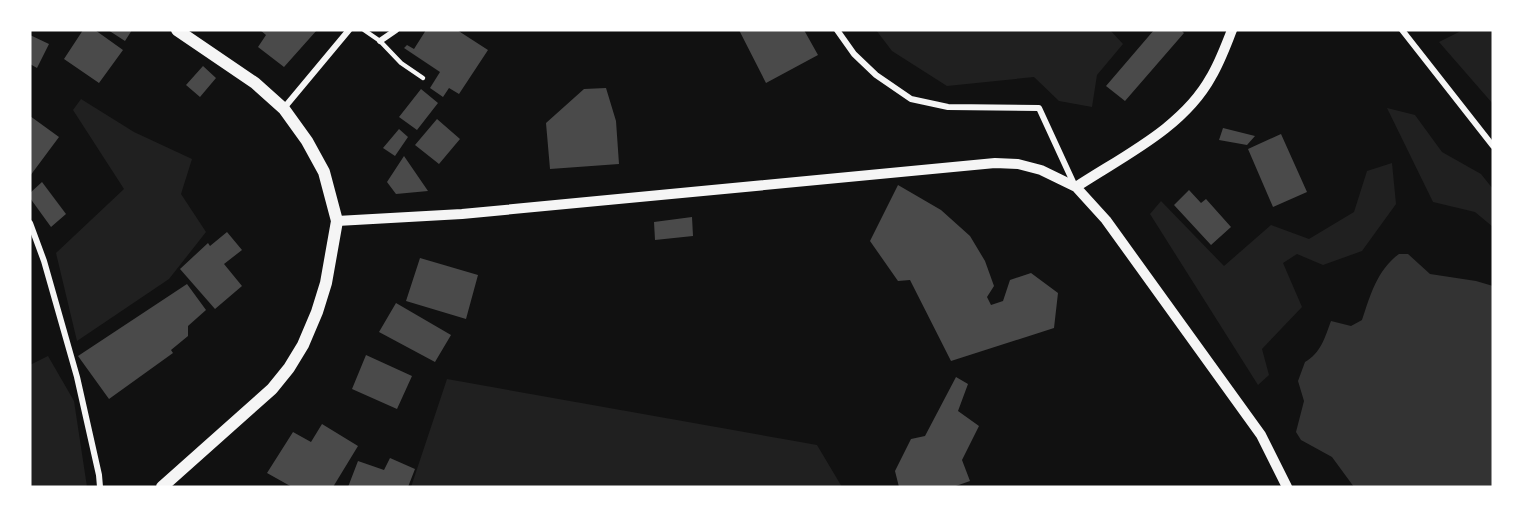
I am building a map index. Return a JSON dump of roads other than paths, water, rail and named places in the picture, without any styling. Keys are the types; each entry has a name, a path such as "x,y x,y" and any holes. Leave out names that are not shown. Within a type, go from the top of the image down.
{"main road":[{"path":"162,487 272,389 289,368 303,345 326,283 337,221 324,172 307,141 284,109 255,83 177,30"}],"street":[{"path":"284,109 349,30"},
{"path":"380,41 396,30"},
{"path":"837,30 861,61 876,75 910,99 948,107 1039,108 1076,187 1112,229 1234,395 1261,435 1287,487"},
{"path":"1076,187 1161,132 1190,106 1211,78 1232,30"},
{"path":"1402,30 1493,146"},
{"path":"337,221 462,214 995,163 1018,164 1041,170 1076,187"},
{"path":"30,223 44,261 77,377 100,487"}],"lane":[{"path":"364,30 380,41 401,63 423,78"}]}
